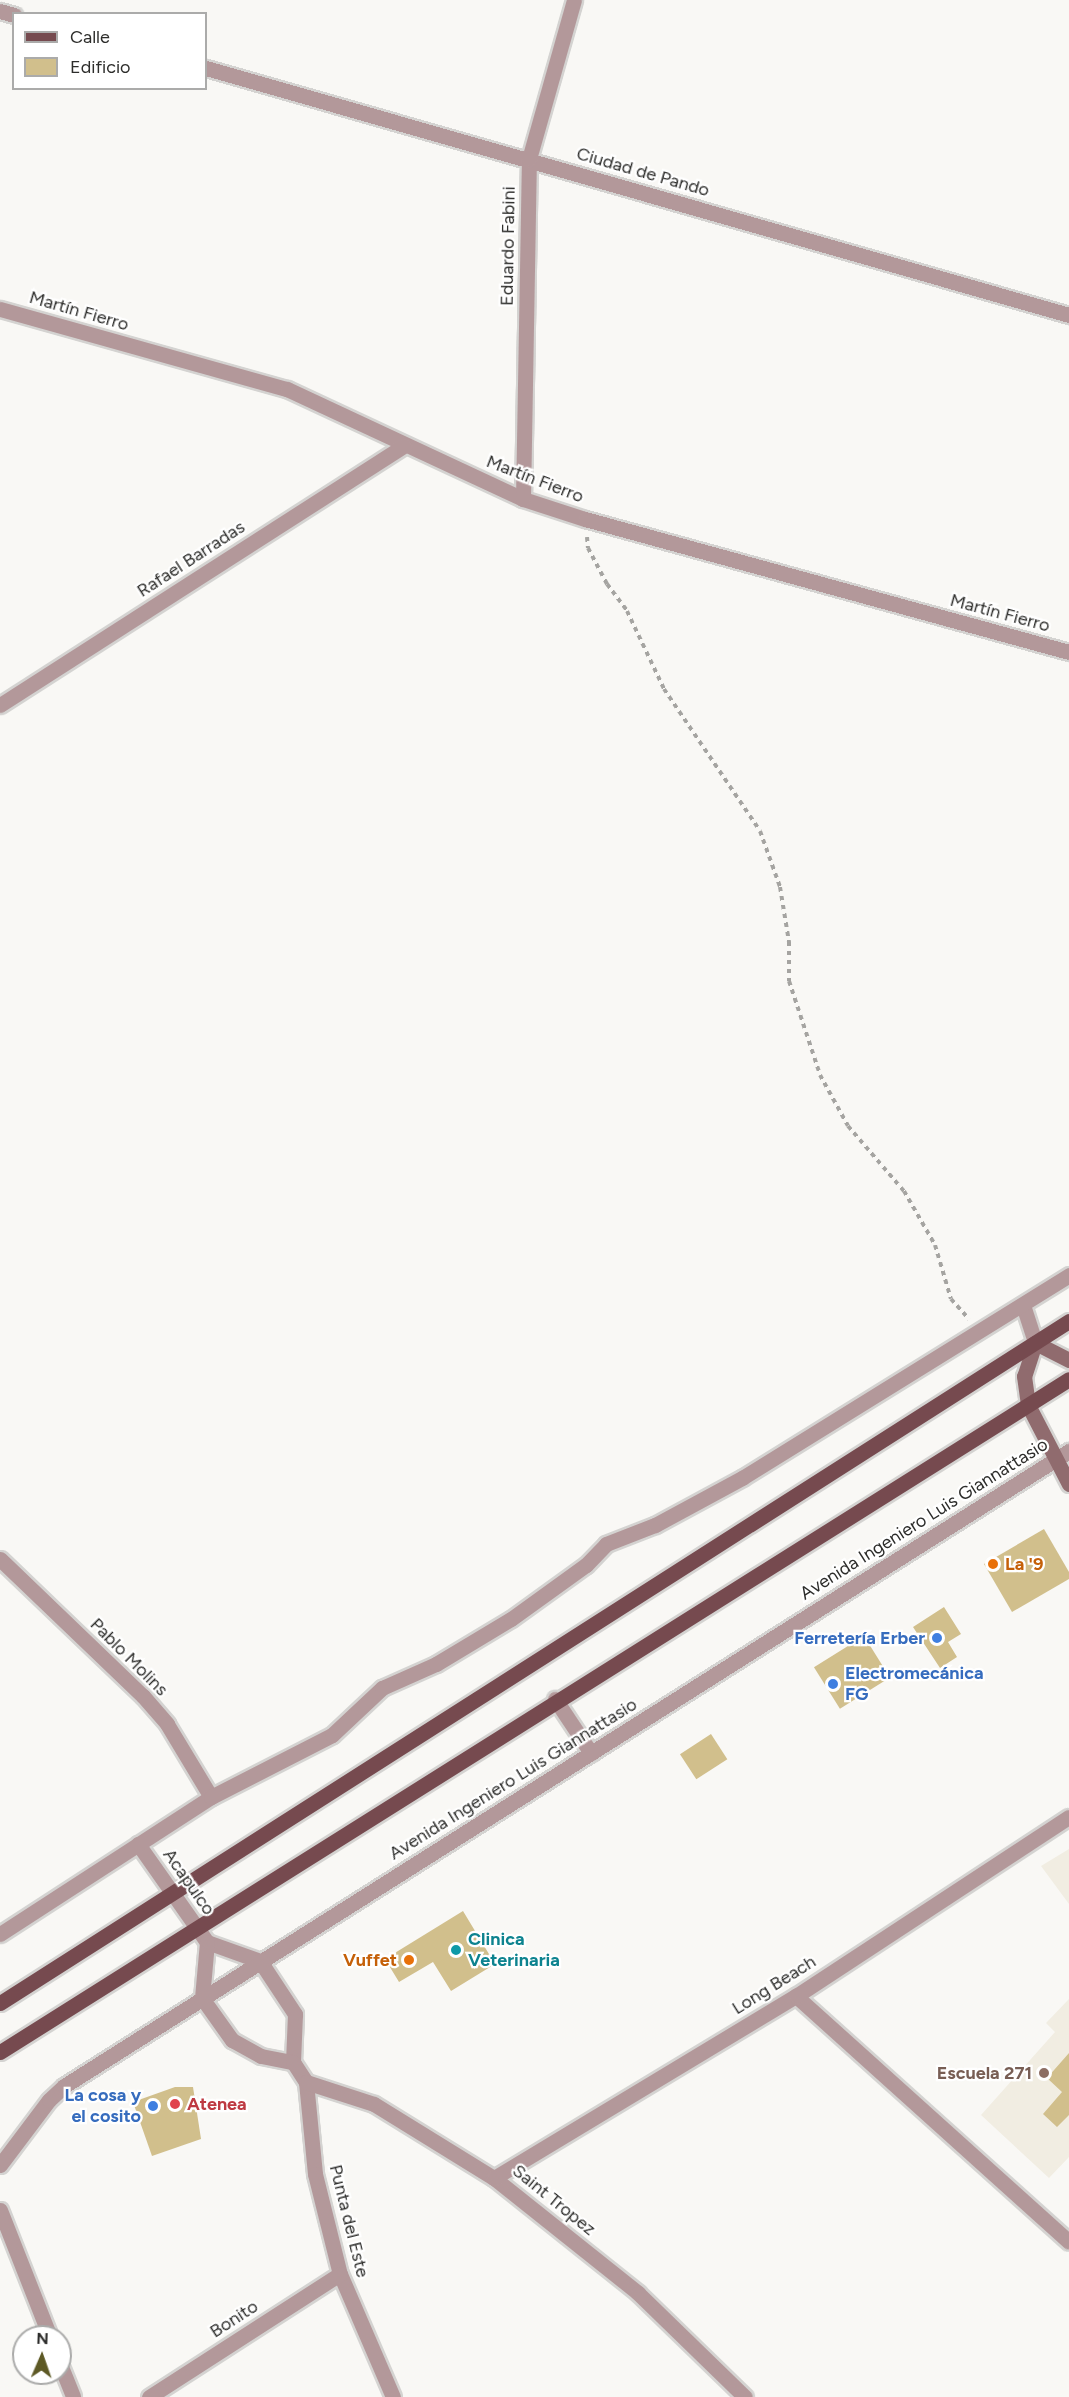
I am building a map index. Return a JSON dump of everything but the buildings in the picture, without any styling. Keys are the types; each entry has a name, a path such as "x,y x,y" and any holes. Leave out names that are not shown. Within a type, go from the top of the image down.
{"main road":[{"path":"0,2003 1069,1322"},
{"path":"0,2052 555,1699 1069,1379"}],"street":[{"name":"Eduardo Fabini","path":"523,499 529,159 574,0"},
{"name":"Ciudad de Pando","path":"207,68 1069,315"},
{"name":"Martín Fierro","path":"0,309 287,389 404,446 523,499 585,519 1069,652"},
{"name":"Rafael Barradas","path":"0,705 404,446"},
{"path":"0,1934 211,1797 332,1735 382,1688 436,1664 511,1619 586,1565 606,1544 655,1525 742,1478 1069,1275"},
{"path":"1023,1305 1035,1343 1024,1376 1028,1405 1054,1460 1069,1484"},
{"path":"1035,1343 1069,1360"},
{"name":"Avenida Ingeniero Luis Giannattasio","path":"0,2165 64,2086 1069,1451"},
{"name":"Pablo Molins","path":"0,1559 143,1696 167,1724 211,1797"},
{"path":"555,1699 591,1753"},
{"name":"Long Beach","path":"494,2178 796,1996 1069,1817"},
{"name":"Acapulco","path":"138,1844 207,1942 260,1961"},
{"name":"Acapulco","path":"202,1998 207,1942"},
{"path":"260,1961 295,2014 293,2062 306,2082"},
{"path":"796,1996 1069,2242"},
{"path":"202,1998 232,2040 261,2056 293,2062"},
{"name":"Saint Tropez","path":"306,2082 374,2104 494,2178 638,2293 745,2397"},
{"name":"Punta del Este","path":"306,2082 315,2174 340,2274 393,2397"},
{"path":"0,2210 45,2325"},
{"name":"Bonito","path":"149,2397 340,2274"}],"path":[{"path":"585,519 588,548 607,584 627,611 664,689 760,831 780,887 789,942 789,981 820,1075 848,1126 904,1191 935,1245 951,1299 978,1332"}],"shaded area":[{"path":"1069,1849 1069,1904 1041,1866"},
{"name":"Escuela 271","path":"1069,1999 1069,2157 1049,2178 981,2115 1055,2032 1046,2023"}],"place":[{"name":"La '9","path":"993,1564"},
{"name":"Ferretería Erber","path":"937,1638"},
{"name":"Electromecánica FG","path":"833,1684"},
{"name":"Clinica Veterinaria","path":"456,1950"},
{"name":"Vuffet","path":"409,1960"},
{"name":"Escuela 271","path":"1044,2073"},
{"name":"Atenea","path":"175,2104"},
{"name":"La cosa y el cosito","path":"153,2106"}]}
